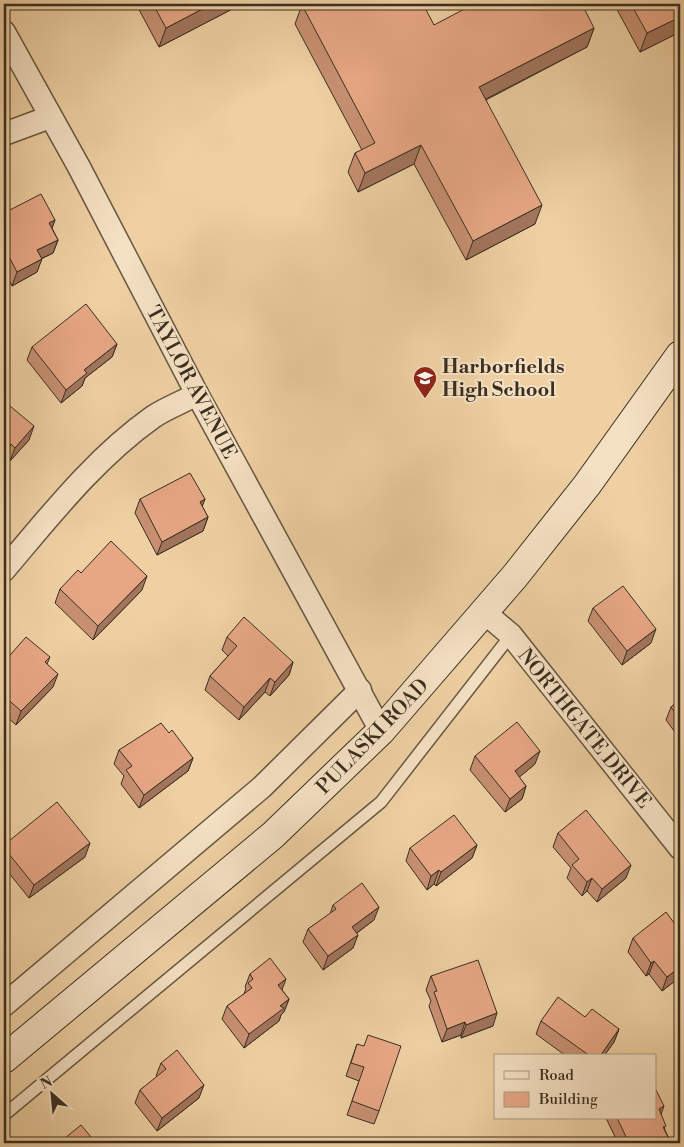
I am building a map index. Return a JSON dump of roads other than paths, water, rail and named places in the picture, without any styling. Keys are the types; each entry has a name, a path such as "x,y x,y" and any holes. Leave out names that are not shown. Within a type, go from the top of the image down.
{"main road":[{"name":"PULASKI ROAD","path":"4,1059 273,834 382,731 485,614 586,485 680,355"}],"street":[{"name":"TAYLOR AVENUE","path":"4,32 198,394 382,731"},
{"path":"4,134 50,117"},
{"path":"4,570 71,490 118,444 155,416 198,394"},
{"name":"NORTHGATE DRIVE","path":"485,614 511,635 680,848"},
{"path":"4,1005 262,787 360,690"}],"lane":[{"path":"4,1115 381,802 511,635"}],"place":[{"name":"Harborfields High School","path":"425,399"}]}
